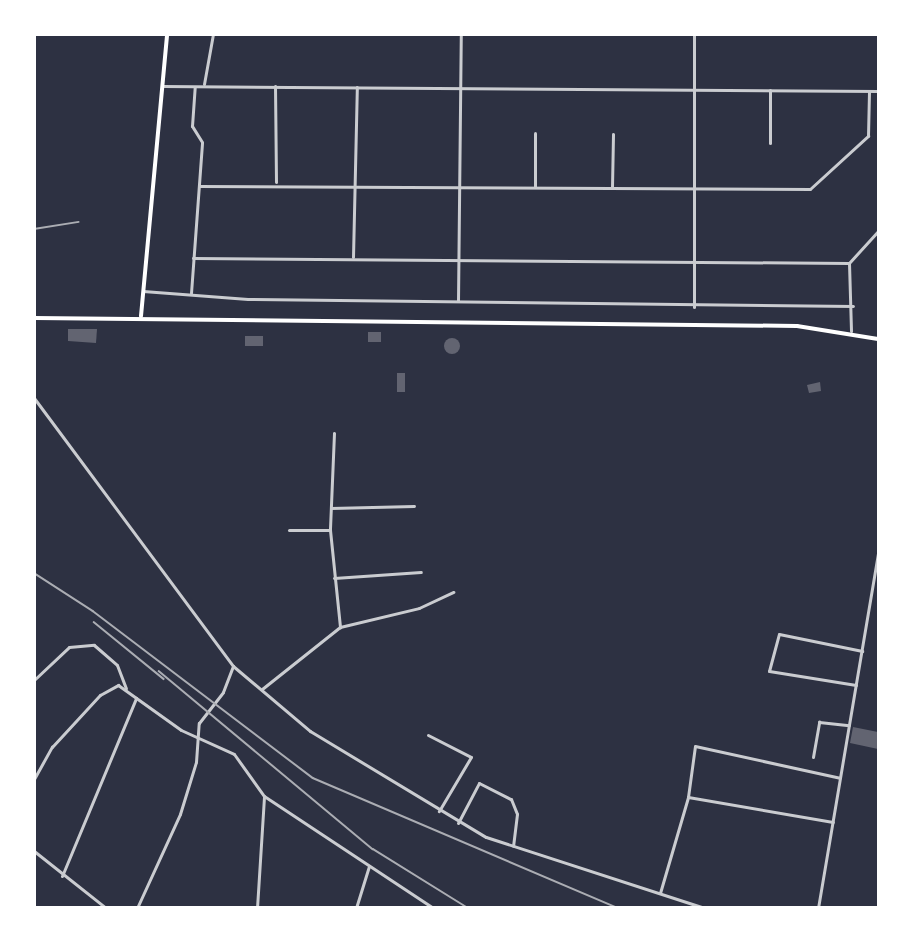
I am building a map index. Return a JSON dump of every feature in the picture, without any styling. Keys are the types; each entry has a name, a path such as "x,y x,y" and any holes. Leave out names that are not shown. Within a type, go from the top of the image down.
{"main road":[{"path":"141,316 167,34"},
{"path":"34,318 141,316 797,326 850,332 879,339"}],"street":[{"path":"204,84 213,34"},
{"path":"458,301 461,34"},
{"path":"694,34 694,307"},
{"path":"163,86 195,87 204,84 879,91"},
{"path":"275,86 276,182"},
{"path":"191,293 202,141 192,126 195,87"},
{"path":"353,257 357,87"},
{"path":"770,90 770,143"},
{"path":"200,186 276,182 460,187 612,187 694,191 810,189 868,136 868,91"},
{"path":"535,133 535,186"},
{"path":"612,187 613,134"},
{"path":"193,258 353,257 849,263 879,231"},
{"path":"849,263 853,306 850,332"},
{"path":"143,291 248,299 694,307 853,306"},
{"path":"34,398 233,666 310,731 458,823 513,846 704,908"},
{"path":"334,433 330,530 340,627"},
{"path":"331,508 414,506"},
{"path":"289,530 330,530"},
{"path":"818,908 879,553"},
{"path":"334,578 421,572"},
{"path":"262,689 340,627 419,608 453,592"},
{"path":"856,685 769,670 779,634 862,651"},
{"path":"34,680 69,647 94,645 117,665 126,688 136,698 196,734 234,753 264,796 433,908"},
{"path":"137,908 180,814 196,762 196,734 233,666"},
{"path":"34,779 52,747 99,695 118,685 126,688"},
{"path":"62,876 136,698"},
{"path":"813,757 819,722 849,725"},
{"path":"428,735 471,757 439,812"},
{"path":"660,893 688,797 695,746 840,778"},
{"path":"458,823 479,783 511,799 517,814 513,846"},
{"path":"258,908 264,796"},
{"path":"688,797 832,822"},
{"path":"34,852 106,908"},
{"path":"356,908 369,866"}],"building":[{"path":"68,329 97,329 96,343 68,341"},
{"path":"368,332 381,332 381,342 368,342"},
{"path":"245,336 263,336 263,346 245,346"},
{"path":"452,338 460,346 452,354 444,346"},
{"path":"397,373 405,373 405,392 397,392"},
{"path":"820,382 821,391 809,393 807,385"},
{"path":"853,727 878,732 878,749 850,743"}],"railway":[{"path":"34,229 78,222"},
{"path":"34,573 93,611 313,778 618,908"},
{"path":"94,622 164,679"},
{"path":"159,671 373,849 468,908"}]}
